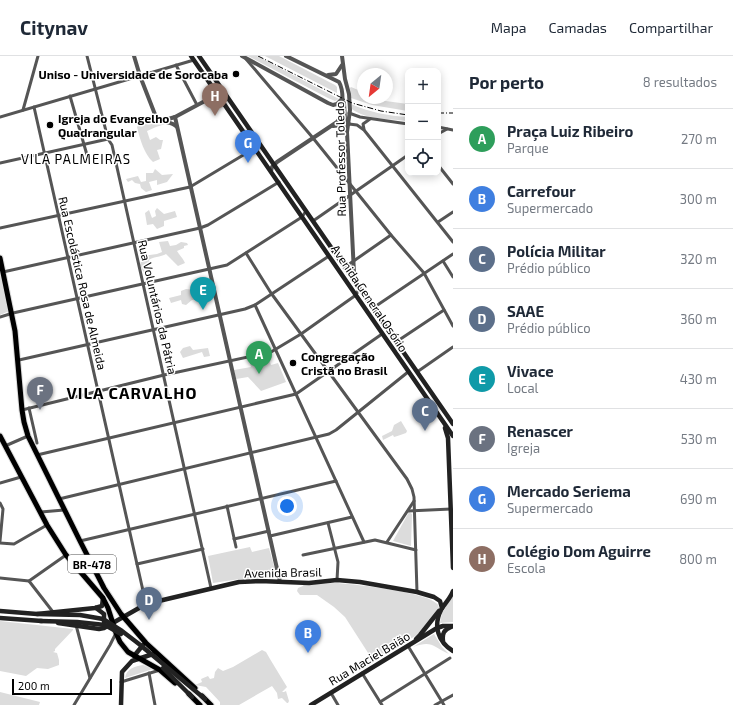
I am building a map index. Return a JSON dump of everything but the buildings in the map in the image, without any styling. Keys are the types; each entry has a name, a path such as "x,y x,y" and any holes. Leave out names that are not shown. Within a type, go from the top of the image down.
{"main road":[{"name":"Avenida General Osório","path":"199,56 453,424"},
{"name":"Avenida General Osório","path":"192,58 453,436"},
{"path":"192,58 205,65"},
{"name":"BR-478","path":"0,258 13,313 19,360 22,410 28,436 58,499 104,588 123,617 144,640 211,705"},
{"path":"439,417 448,438 453,568"},
{"name":"BR-478","path":"0,436 47,525 66,555 102,597 108,608 116,633 125,649 136,657 160,670 200,705"},
{"name":"Avenida Brasil","path":"91,628 104,628 146,604 239,582 309,583 337,580 360,582 417,592 434,597 441,603 442,608"},
{"path":"408,646 420,635 449,600 453,591"},
{"path":"37,614 96,608 102,606 102,597"},
{"path":"40,621 91,628 101,627 105,621 104,614 96,608"},
{"path":"442,608 437,623 437,628 440,638 453,652"},
{"path":"0,611 80,615 103,619 139,644 205,699"},
{"path":"128,623 127,617 129,613"},
{"path":"0,618 105,625 131,640 148,654 192,697"},
{"path":"437,628 443,626 453,626"},
{"path":"444,644 442,639 443,633 453,626"},
{"name":"Rua Maciel Baião","path":"311,705 437,628"},
{"path":"121,705 122,672 136,657 144,645 144,640"},
{"path":"136,657 157,653"}],"street":[{"path":"23,110 38,56"},
{"name":"Rua Voluntários da Pátria","path":"87,56 108,139 112,145 211,588"},
{"path":"134,56 140,76 158,120 173,123 177,127"},
{"path":"286,56 344,83"},
{"name":"Rua Professor Toledo","path":"331,126 340,120 342,108 344,83 342,56"},
{"path":"243,57 328,103 337,104 342,99"},
{"path":"243,57 313,138 391,235 424,273 453,326"},
{"path":"0,117 176,65 192,58"},
{"path":"324,75 334,75 339,71 342,64"},
{"path":"176,65 197,105"},
{"path":"337,80 343,87 345,119 349,124 357,125 364,130 453,242"},
{"name":"Rua Professor Toledo","path":"344,83 349,94 350,113 347,132 354,276 358,287"},
{"path":"163,121 175,117 218,94"},
{"path":"70,96 86,155"},
{"name":"Rua Escolástica Rosa de Almeida","path":"34,107 146,604"},
{"path":"350,113 370,119 405,124"},
{"path":"175,117 280,582"},
{"path":"364,130 363,124 370,119"},
{"path":"271,171 271,168 274,165 331,126 342,126 347,132"},
{"path":"441,128 453,130"},
{"path":"441,132 448,129"},
{"path":"0,163 108,139"},
{"path":"0,228 190,187 255,148"},
{"path":"313,221 405,157"},
{"path":"341,172 349,166"},
{"path":"441,168 452,182"},
{"path":"3,272 200,228 208,225 279,182"},
{"path":"0,317 77,298 227,265 302,217 306,211"},
{"path":"438,222 453,212"},
{"path":"345,267 391,235"},
{"path":"246,253 271,293 407,479 412,489 414,501 417,592"},
{"path":"373,308 453,254"},
{"path":"19,360 245,310 255,305 328,256"},
{"path":"443,261 453,276"},
{"path":"22,410 164,375 271,352 301,334 356,295 358,287"},
{"path":"255,305 364,542"},
{"path":"396,342 444,310"},
{"path":"37,455 296,394 382,334"},
{"path":"417,372 453,347"},
{"path":"58,499 328,434 336,430 408,372"},
{"path":"29,408 37,443"},
{"path":"5,446 28,436"},
{"path":"0,483 21,477"},
{"path":"80,541 336,481"},
{"path":"387,542 414,501"},
{"path":"0,503 3,509 0,542 14,544 47,525"},
{"path":"227,506 236,546"},
{"path":"408,511 451,509"},
{"path":"41,512 64,510"},
{"path":"270,536 352,518"},
{"path":"328,523 338,562 337,580"},
{"path":"234,539 269,531"},
{"path":"303,555 375,540 416,550"},
{"path":"137,564 203,549"},
{"path":"0,578 29,581 66,555"},
{"path":"29,581 53,612"},
{"path":"76,625 90,678"},
{"path":"74,705 116,633"},
{"path":"408,646 444,705"},
{"path":"362,673 381,703 450,658"},
{"path":"121,682 160,670"},
{"path":"149,673 155,705"},
{"path":"331,693 338,705"},
{"path":"435,705 453,694"}],"shaded area":[{"path":"248,56 257,56 339,99 335,101 328,98"},
{"path":"265,56 279,56 335,85 337,87 337,93"},
{"path":"350,88 357,90 357,100 351,98"},
{"path":"393,102 405,104 405,110 369,104 393,104"},
{"path":"351,104 379,113 405,117 405,121 371,117 358,113 352,109"},
{"path":"154,118 165,124 147,131 150,140 156,137 163,140 161,149 157,150 160,159 153,162 145,151 137,127 143,120"},
{"path":"155,169 162,175 173,174 167,182 157,185 157,180 149,182 152,190 146,192 141,188 140,184 135,183 132,180 128,182 126,179 138,176 141,182 146,181 146,173 153,173"},
{"path":"157,208 164,214 175,211 177,217 164,221 164,226 157,229 153,224 147,225 145,213 149,210 152,218 156,216 155,211"},
{"path":"168,241 170,246 181,242 187,243 188,245 177,251 185,263 178,266 166,254 149,260 151,268 150,272 144,273 140,265 142,256 162,252 159,242"},
{"path":"0,273 9,311 0,315"},
{"path":"186,289 196,292 199,295 198,299 192,300 186,305 182,304 181,300 171,303 169,298 181,295 181,291"},
{"path":"190,346 193,350 208,348 210,356 204,357 202,352 183,358 180,352 183,348"},
{"path":"267,355 271,365 278,363 286,382 261,391 248,377 236,379 234,370 251,367 249,359"},
{"path":"401,421 407,431 406,433 394,437 393,435 383,440 382,436 392,431 394,425"},
{"path":"409,512 412,514 411,546 393,541"},
{"path":"250,547 252,552 269,548 277,577 240,579 213,583 208,556"},
{"path":"336,583 389,589 418,595 436,603 439,608 419,634 372,659 345,617 334,607 317,595 300,595 297,591 298,588 304,584"},
{"path":"453,595 453,622 440,623 442,613"},
{"path":"0,621 73,629 53,652 57,653 59,665 48,669 37,668 26,676 0,671"},
{"path":"434,634 442,647 449,654 429,644 413,647"},
{"path":"262,650 266,652 287,687 282,692 286,691 289,701 288,703 282,698 278,699 277,693 272,686 239,705 220,705 220,702 206,687 195,685 202,682 201,679 208,676 210,679 214,678 215,672 218,668 223,671 233,667"},
{"path":"143,665 153,669 125,678 129,670"},
{"path":"0,692 40,702 39,705 0,705"}],"railway":[{"path":"258,56 352,103 381,111 405,115"},
{"path":"441,113 453,113"}],"place":[{"name":"Uniso - Universidade de Sorocaba","path":"236,74"},
{"name":"Colégio Dom Aguirre","path":"215,116"},
{"name":"Igreja do Evangelho Quadrangular","path":"50,125"},
{"name":"Mercado Seriema","path":"248,163"},
{"name":"Vivace","path":"203,310"},
{"name":"Congregação Cristã no Brasil","path":"293,363"},
{"name":"Praça Luiz Ribeiro","path":"259,374"},
{"name":"Renascer","path":"40,410"},
{"name":"Polícia Militar","path":"425,431"},
{"name":"SAAE","path":"149,620"},
{"name":"Carrefour","path":"308,653"}],"district":[{"name":"VILA PALMEIRAS","path":"76,159"},
{"name":"VILA CARVALHO","path":"132,392"}]}
